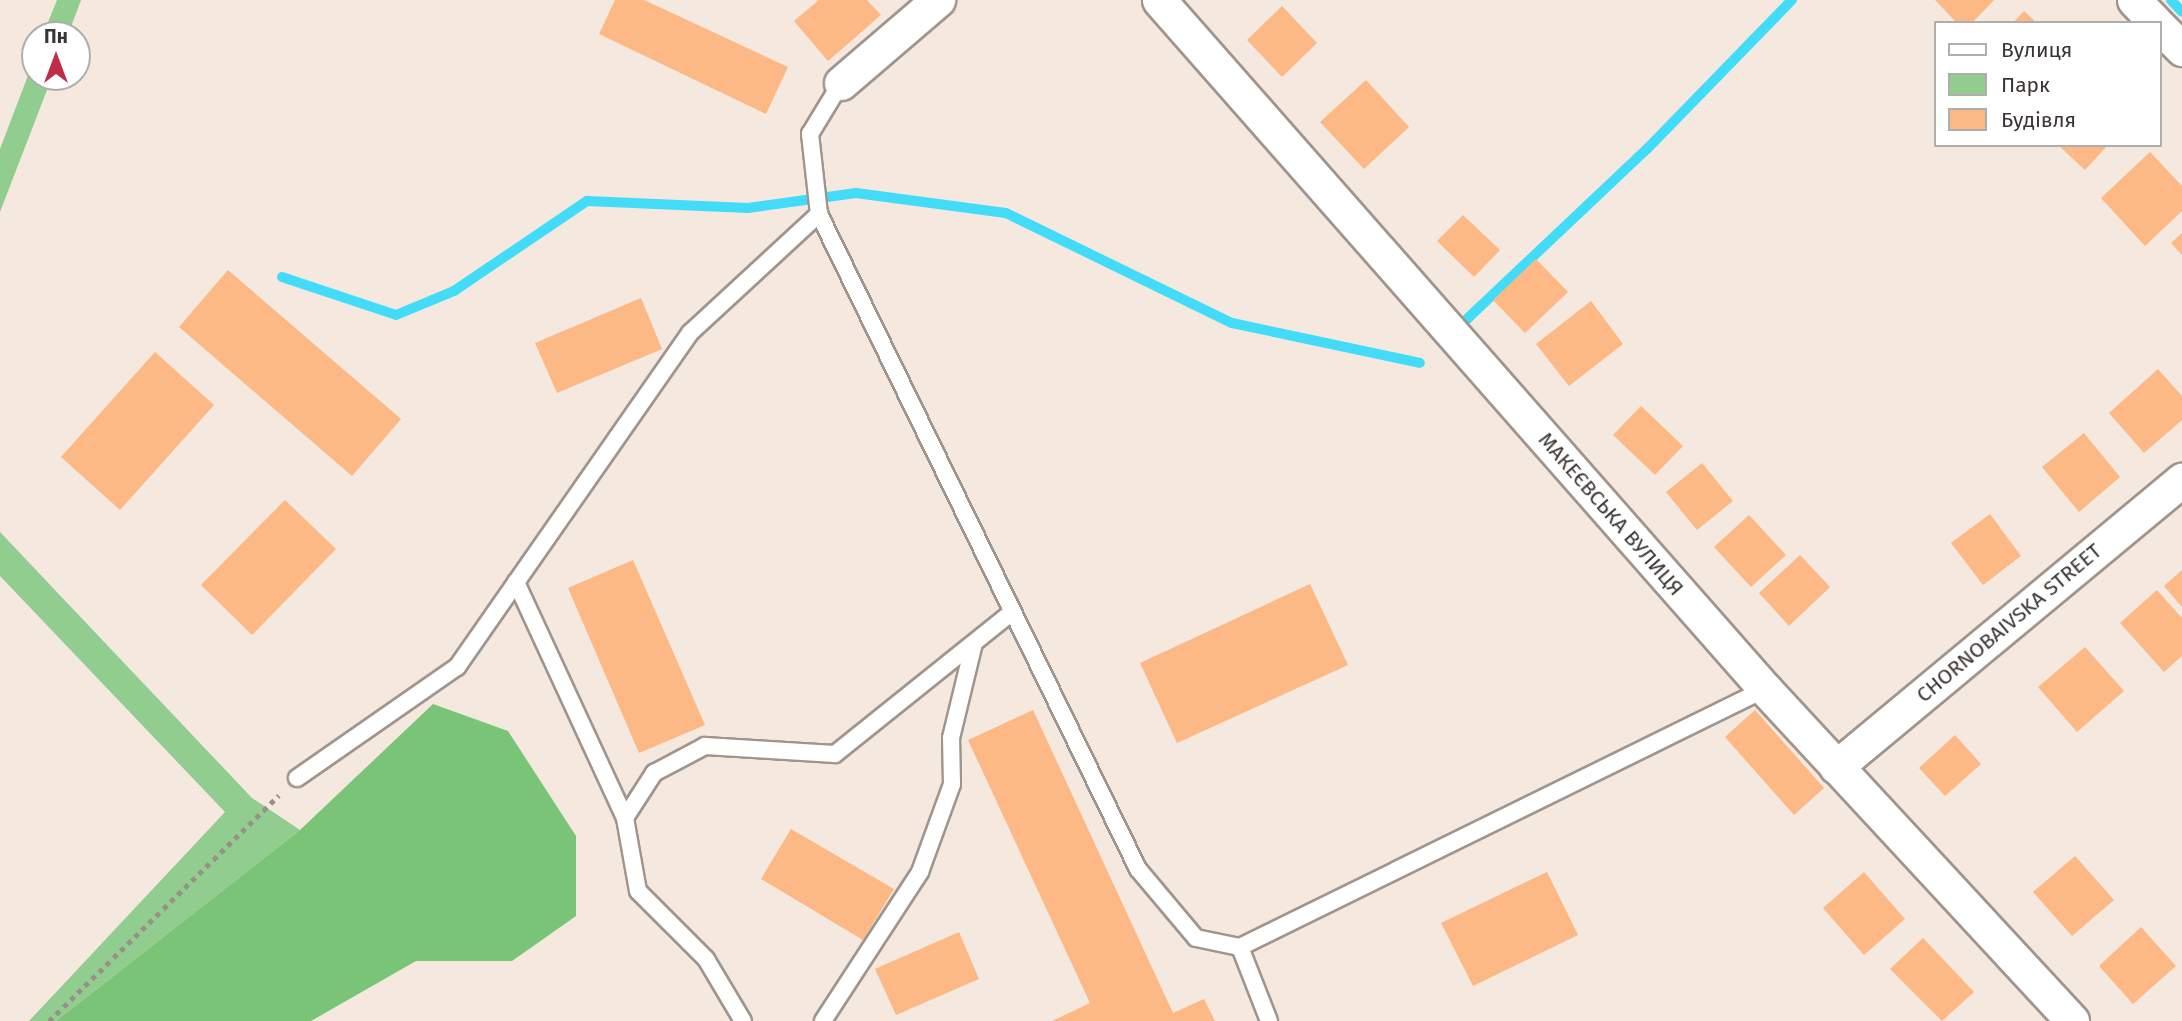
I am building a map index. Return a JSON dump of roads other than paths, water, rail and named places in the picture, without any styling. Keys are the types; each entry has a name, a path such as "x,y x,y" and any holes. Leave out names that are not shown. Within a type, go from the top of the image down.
{"street":[{"path":"841,83 938,0"},
{"name":"МАКЕЄВСЬКА ВУЛИЦЯ","path":"1159,0 1765,689 2072,1021"},
{"path":"2134,0 2155,21"},
{"path":"2161,27 2182,49"},
{"name":"CHORNOBAIVSKA STREET","path":"1836,767 2182,480"}],"lane":[{"path":"841,83 810,134 818,214 1138,869 1196,938 1240,947 1765,689"},
{"path":"297,778 457,667 690,333 818,214"},
{"path":"516,582 625,818 638,891 706,959 743,1021"},
{"path":"625,818 654,774 705,746 835,754 1012,612"},
{"path":"823,1021 920,872 952,784 951,738 974,643"},
{"path":"1240,947 1269,1021"}],"waterway":[{"path":"1467,319 1647,149 1792,0"},
{"path":"2171,0 2182,12"},
{"path":"282,277 396,315 454,291 587,201 748,208 856,193 1006,213 1232,323 1420,363"}]}
